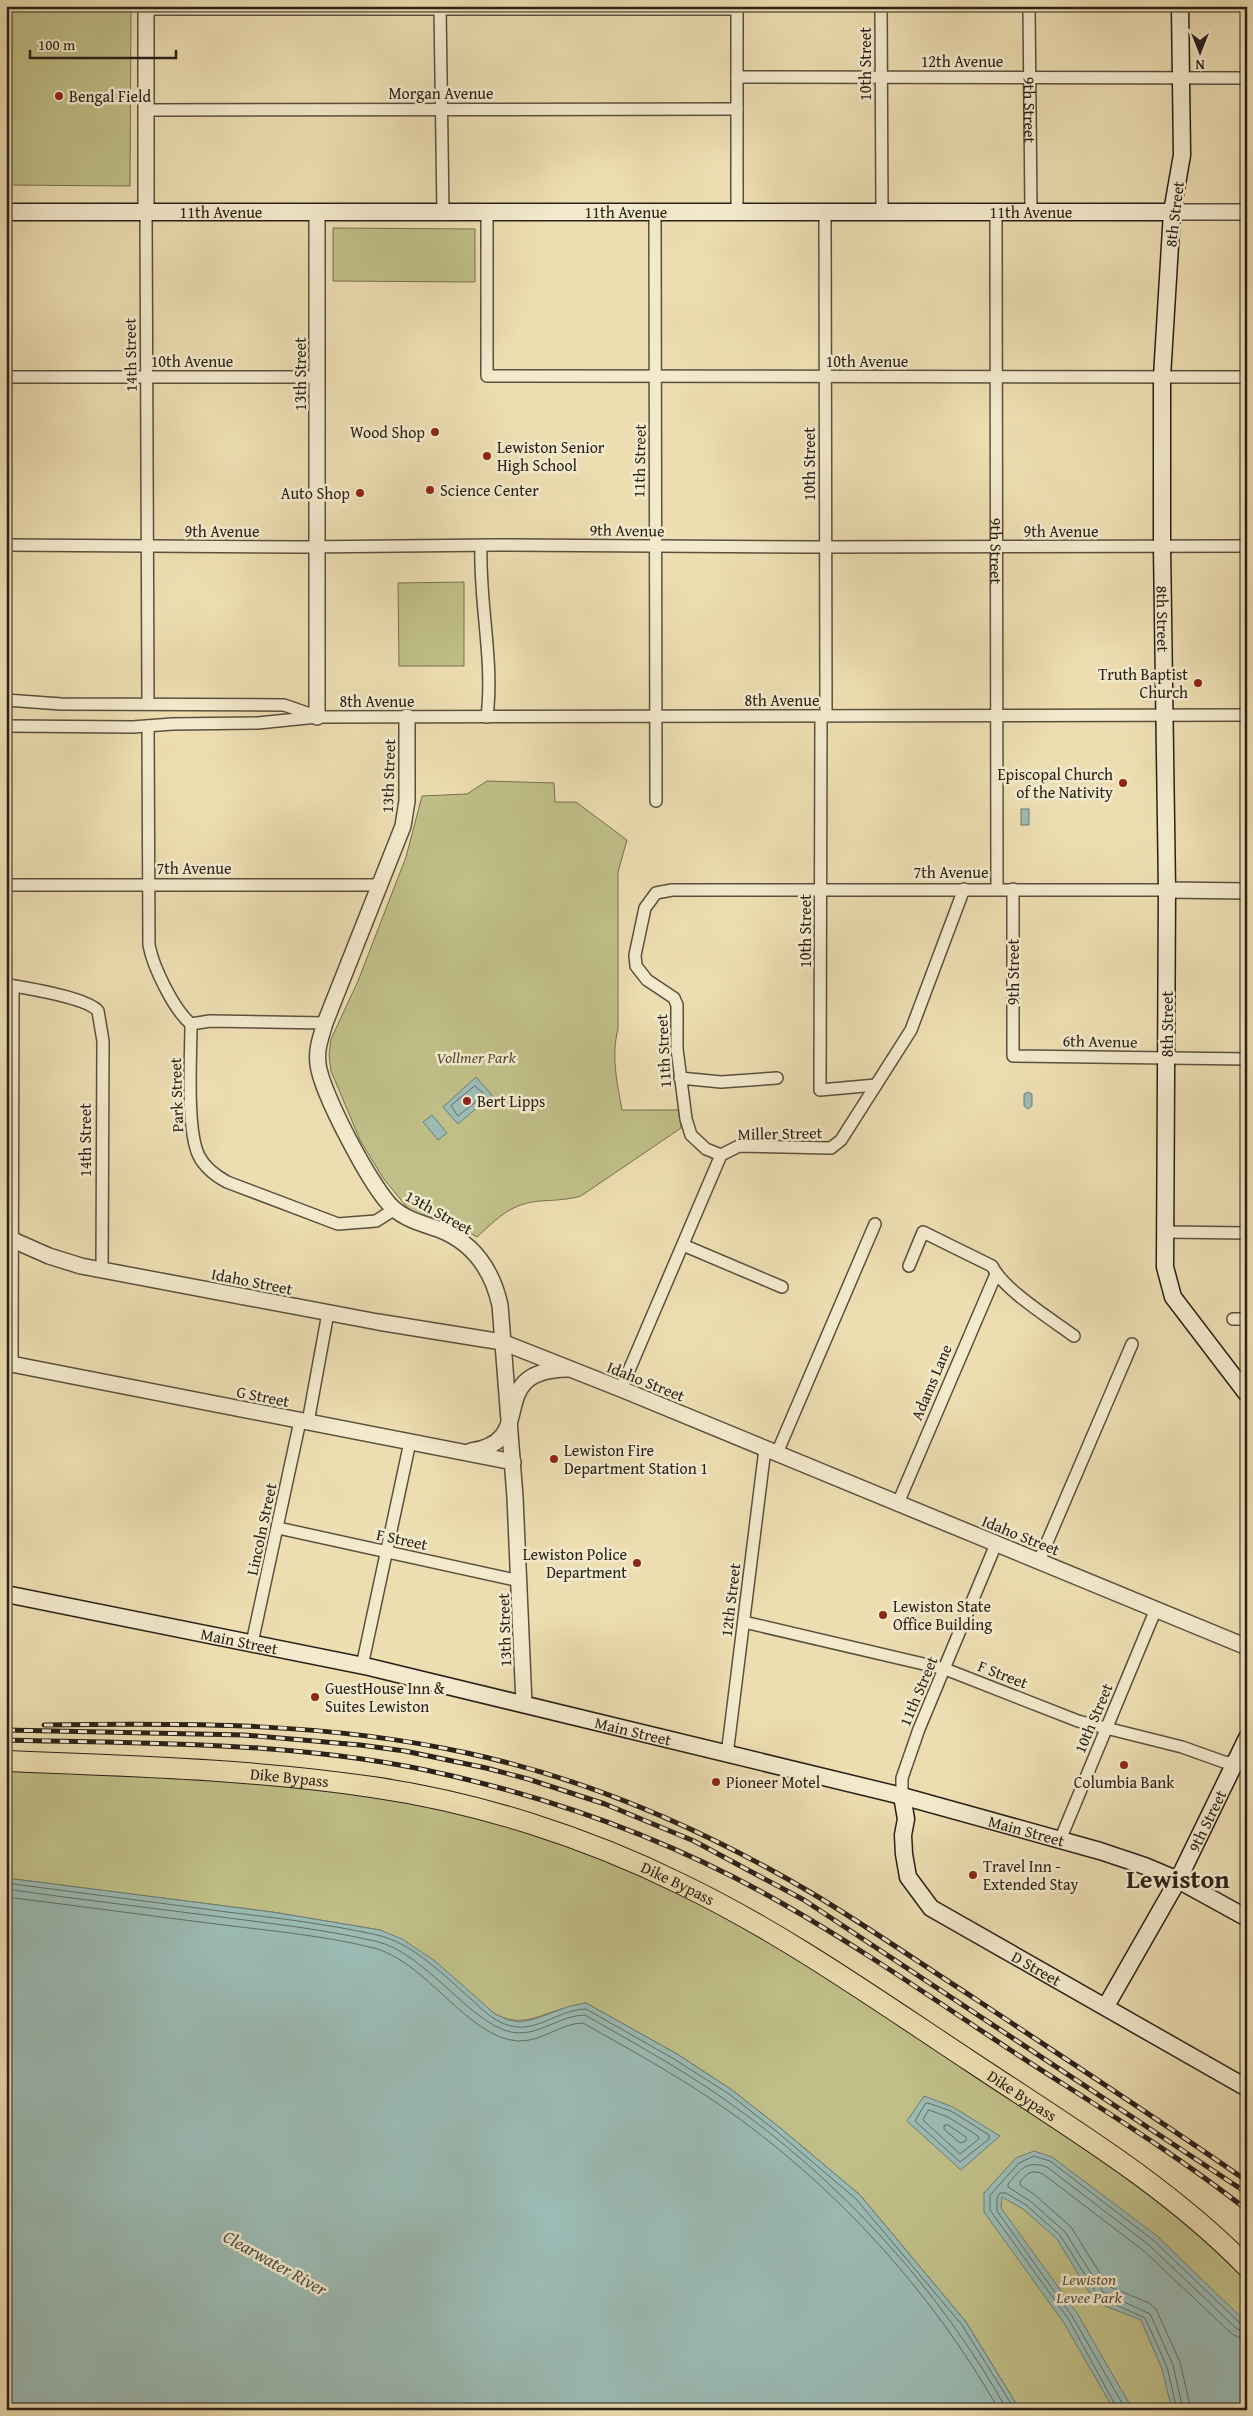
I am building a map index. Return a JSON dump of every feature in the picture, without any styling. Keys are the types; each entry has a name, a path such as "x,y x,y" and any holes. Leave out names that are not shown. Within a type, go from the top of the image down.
{"highway":[{"name":"Dike Bypass","path":"6,1761 260,1773 375,1787 470,1808 566,1836 604,1850 681,1883 739,1913 897,2011 1143,2177 1190,2214 1247,2267"}],"main road":[{"name":"8th Street","path":"1180,6 1182,155 1172,212 1162,377 1162,546 1167,890 1166,1267 1173,1297 1247,1394"},
{"name":"11th Avenue","path":"6,212 1172,212"},
{"name":"Main Street","path":"6,1594 362,1666 902,1796 1100,1851 1178,1880 1247,1918"},
{"name":"9th Street","path":"1106,2006 1178,1880 1240,1763 1247,1738"},
{"path":"878,1791 892,1807 905,1827 922,1812 967,1814"},
{"name":"D Street","path":"902,1796 908,1877 931,1908 1247,2088"}],"street":[{"name":"10th Street","path":"881,6 882,212"},
{"name":"9th Street","path":"1029,6 1031,212"},
{"path":"146,8 737,8 737,212"},
{"name":"14th Street","path":"146,8 148,704"},
{"path":"440,8 443,212"},
{"name":"12th Avenue","path":"737,77 1247,78"},
{"name":"Morgan Avenue","path":"146,110 737,109"},
{"name":"13th Street","path":"316,212 318,717"},
{"name":"10th Avenue","path":"487,212 487,376 1247,377"},
{"name":"11th Street","path":"655,212 654,546 656,801"},
{"name":"10th Street","path":"825,212 825,547 820,1090 876,1086"},
{"name":"9th Street","path":"996,212 997,889"},
{"name":"11th Avenue","path":"1172,212 1247,212"},
{"name":"10th Avenue","path":"6,377 317,377"},
{"name":"9th Avenue","path":"6,545 148,547 1247,546"},
{"path":"481,546 487,641 489,700 487,717"},
{"name":"8th Avenue","path":"6,700 61,704 284,705 318,717"},
{"name":"8th Avenue","path":"6,726 148,726 271,723 285,719 318,717 1247,715"},
{"name":"13th Street","path":"407,717 406,812 403,826 381,886 325,1023 317,1050 319,1073 326,1092 374,1183 394,1209 455,1237 466,1245 481,1261 496,1289 500,1305 513,1462 520,1582 524,1704"},
{"path":"148,726 149,945 151,958 184,1018 191,1024 210,1021 325,1023"},
{"name":"7th Avenue","path":"6,885 381,886"},
{"name":"7th Avenue","path":"656,893 672,890 821,889 1247,891"},
{"name":"Miller Street","path":"621,1389 721,1154 739,1146 831,1148 841,1140 876,1086 916,1017 964,889"},
{"name":"9th Street","path":"1013,889 1014,1056"},
{"name":"11th Street","path":"656,893 645,908 635,955 636,966 647,980 674,998 677,1005 680,1078 686,1119 691,1135 706,1149 721,1154"},
{"path":"9,1364 10,985"},
{"name":"14th Street","path":"10,985 88,1004 98,1011 103,1041 102,1270"},
{"name":"Park Street","path":"191,1024 193,1136 202,1162 215,1176 338,1224 376,1221 394,1209"},
{"name":"6th Avenue","path":"1014,1056 1247,1059"},
{"path":"680,1078 721,1082 777,1078"},
{"name":"12th Street","path":"727,1755 744,1622 771,1451 875,1224"},
{"path":"909,1266 924,1232 992,1266 996,1274 1011,1288 1074,1336"},
{"path":"1166,1232 1247,1233"},
{"name":"Idaho Street","path":"9,1238 62,1261 102,1270 328,1313 502,1342 621,1389 1247,1647"},
{"path":"683,1245 782,1287"},
{"name":"Adams Lane","path":"898,1503 996,1274"},
{"name":"Lincoln Street","path":"252,1643 328,1313"},
{"path":"1233,1319 1247,1319"},
{"path":"1039,1561 1132,1344"},
{"name":"G Street","path":"9,1364 513,1462"},
{"path":"464,1452 494,1445 505,1435 510,1425 514,1399 518,1390 529,1378 542,1372 570,1369"},
{"path":"362,1666 410,1442"},
{"name":"F Street","path":"278,1528 520,1582"},
{"name":"11th Street","path":"902,1796 902,1778 996,1544"},
{"name":"10th Street","path":"1060,1840 1156,1609"},
{"name":"F Street","path":"744,1622 945,1669 1078,1721 1107,1730 1182,1747 1224,1762 1240,1763"}],"green space":[{"name":"Bengal Field","path":"6,6 131,6 130,186 6,185"},
{"path":"333,228 475,229 475,282 333,281"},
{"path":"464,582 464,666 399,666 398,583"},
{"name":"Vollmer Park","path":"487,781 554,783 555,802 576,802 627,840 618,872 618,1029 615,1059 622,1110 679,1110 681,1128 581,1196 530,1202 513,1208 477,1237 449,1222 410,1211 383,1178 360,1140 331,1071 329,1055 331,1039 358,981 406,857 422,796 467,794"},
{"name":"Lewiston Levee Park","path":"6,1761 430,1798 681,1883 1047,2113 1247,2267 1247,2410 1020,2410 966,2322 860,2195 732,2090 677,2054 586,2003 524,2020 510,2019 495,2014 380,1930 272,1912 6,1878"}],"water":[{"path":"1021,809 1029,809 1029,825 1021,825"},
{"name":"Bert Lipps","path":"476,1077 492,1095 458,1124 443,1107"},
{"path":"1028,1092 1032,1094 1032,1106 1028,1109 1024,1106 1024,1094"},
{"path":"432,1115 447,1133 438,1140 423,1122"},
{"name":"Clearwater River","path":"6,1878 272,1912 380,1930 402,1939 435,1961 495,2014 508,2020 520,2022 535,2019 570,2006 586,2003 677,2054 732,2090 860,2195 966,2322 1020,2410 20,2410 6,2403"},
{"path":"924,2096 953,2107 1000,2136 961,2170 907,2121"},
{"path":"1034,2151 1052,2157 1157,2236 1247,2323 1247,2410 1172,2410 1162,2369 1141,2320 1095,2302 1057,2239 1023,2209 1002,2197 1001,2208 1077,2313 1133,2410 1114,2410 1064,2323 984,2212 984,2193 1016,2158"}],"railway":[{"path":"44,1725 204,1725 309,1730 362,1735 467,1753 557,1777 600,1792 686,1827 770,1869 810,1892 977,2000 1247,2181"},
{"path":"6,1730 244,1735 360,1745 405,1751 486,1768 528,1779 605,1804 694,1841 804,1900 1247,2193"},
{"path":"6,1740 228,1746 339,1756 394,1764 492,1786 536,1798 622,1828 705,1863 746,1883 814,1922 1133,2129 1191,2168 1247,2210"}],"place":[{"name":"Bengal Field","path":"59,96"},
{"name":"Wood Shop","path":"435,432"},
{"name":"Lewiston Senior High School","path":"487,456"},
{"name":"Science Center","path":"430,490"},
{"name":"Auto Shop","path":"360,493"},
{"name":"Truth Baptist Church","path":"1198,683"},
{"name":"Episcopal Church of the Nativity","path":"1123,783"},
{"name":"Bert Lipps","path":"467,1101"},
{"name":"Lewiston Fire Department Station 1","path":"554,1459"},
{"name":"Lewiston Police Department","path":"637,1563"},
{"name":"Lewiston State Office Building","path":"883,1615"},
{"name":"GuestHouse Inn & Suites Lewiston","path":"315,1697"},
{"name":"Columbia Bank","path":"1124,1765"},
{"name":"Pioneer Motel","path":"716,1782"},
{"name":"Travel Inn - Extended Stay","path":"973,1875"}],"district":[{"name":"Lewiston","path":"1178,1879"}]}
